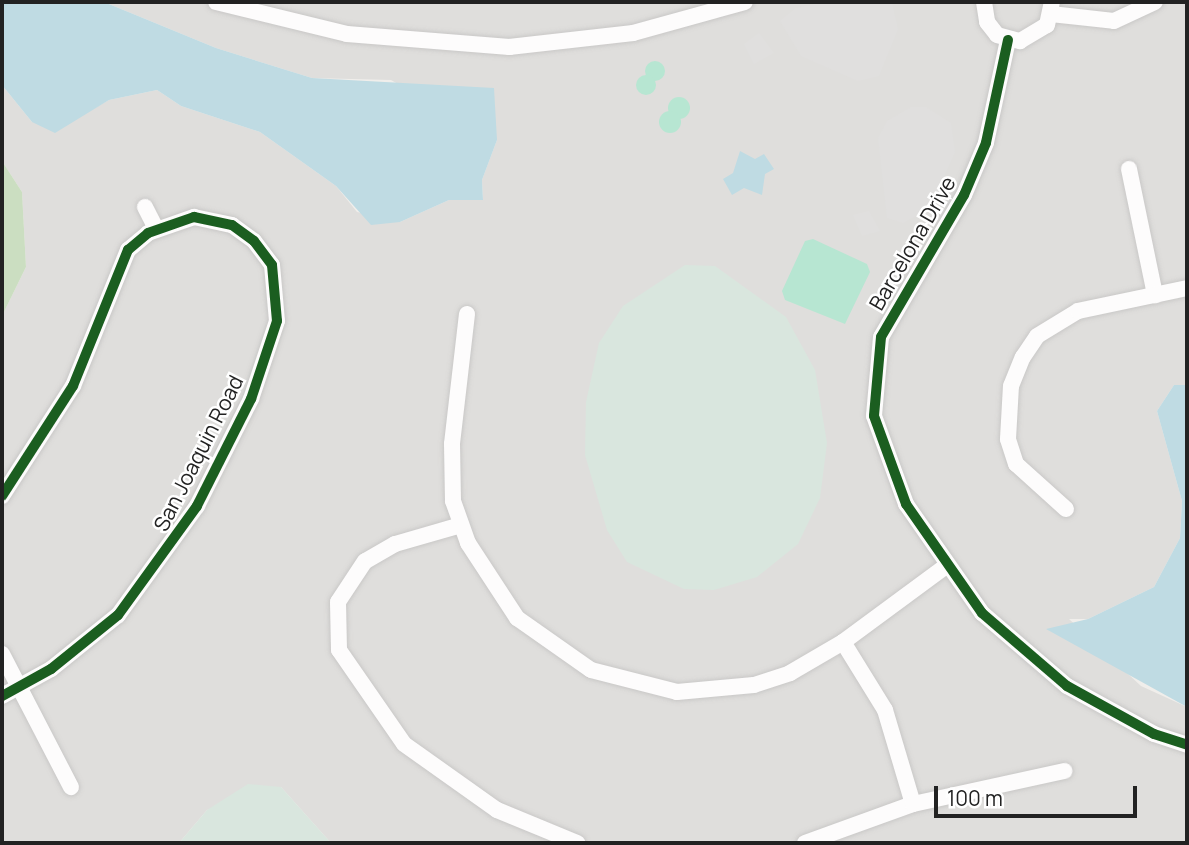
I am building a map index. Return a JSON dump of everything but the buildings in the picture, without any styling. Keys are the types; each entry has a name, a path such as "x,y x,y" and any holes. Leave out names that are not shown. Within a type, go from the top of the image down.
{"street":[{"path":"216,2 347,34 509,47 633,33 745,2"},
{"path":"984,2 987,22 1008,40 1038,34 1051,8 1114,21 1155,2"},
{"name":"Barcelona Drive","path":"1008,40 986,144 964,195 902,294 876,365 874,416 886,458 906,504 946,566 982,613 1067,686 1154,734 1187,745"},
{"path":"1129,169 1155,295"},
{"path":"145,207 156,229"},
{"name":"San Joaquin Road","path":"2,496 73,386 128,250 156,229 210,217 254,241 272,265 276,321 251,399 172,548 118,615 2,696"},
{"path":"1066,509 1016,464 1008,408 1019,366 1037,336 1054,323 1078,311 1187,288"},
{"path":"467,314 452,444 453,501 461,525 490,584 517,618 555,651 632,685 677,692 754,685 790,673 843,642 946,566"},
{"path":"461,525 395,544 365,561 338,602 339,650 404,744 497,810 577,843"},
{"path":"843,642 885,710 913,804"},
{"path":"2,654 71,787"},
{"path":"804,843 913,804 1064,771"}],"shaded area":[{"path":"104,2 1187,2 1187,385 1174,385 1157,411 1182,501 1180,538 1154,587 1088,619 1069,619 1141,686 1187,707 1187,843 331,843 281,787 207,810 179,843 2,843 2,316 26,267 22,192 2,161 2,85 32,122 84,114 109,100 157,90 181,106 260,132 336,186 357,212 400,222 449,200 483,200 482,180 497,140 391,80 312,78 216,48"},
{"path":"823,2 892,3 898,29 879,76 858,81 801,56 780,21 796,8"},
{"path":"759,33 774,53 754,64 744,44"},
{"path":"911,107 926,107 951,123 955,152 930,208 903,223 887,218 878,138 887,121"},
{"path":"869,211 880,231 862,236 853,215"},
{"path":"685,265 715,266 786,317 815,370 827,443 820,498 798,544 757,577 714,590 684,589 627,562 607,530 585,455 586,402 599,343 623,306"},
{"path":"248,784 281,787 331,843 179,843 207,810"}],"green space":[{"path":"651,61 659,61 665,71 659,81 651,81 645,75 645,67"},
{"path":"642,75 650,75 656,85 650,95 642,95 636,89 636,81"},
{"path":"679,97 689,104 690,108 683,118 679,119 669,112 668,108 675,98"},
{"path":"670,111 680,118 681,122 674,132 670,133 660,126 659,122 666,112"},
{"path":"2,161 22,192 26,267 2,316"},
{"path":"813,239 867,264 870,272 845,324 785,300 782,291 805,241"}],"water":[{"path":"2,2 104,2 216,48 312,78 494,88 497,140 482,180 483,200 449,200 400,222 371,225 336,186 260,132 181,106 157,90 109,100 55,133 32,122 2,85"},
{"path":"740,151 755,159 764,154 774,169 765,174 762,195 744,188 732,195 723,179 733,173"},
{"path":"1174,385 1187,385 1187,707 1046,629 1088,619 1154,587 1180,538 1182,501 1157,411"}],"cycle path":[{"path":"1008,40 986,143 964,195 881,337 874,416 906,504 982,613 1067,686 1154,734 1187,745"},
{"path":"2,496 73,386 128,250 148,233 194,217 232,225 254,241 272,265 277,321 251,399 197,506 118,615 51,669 2,696"}]}
